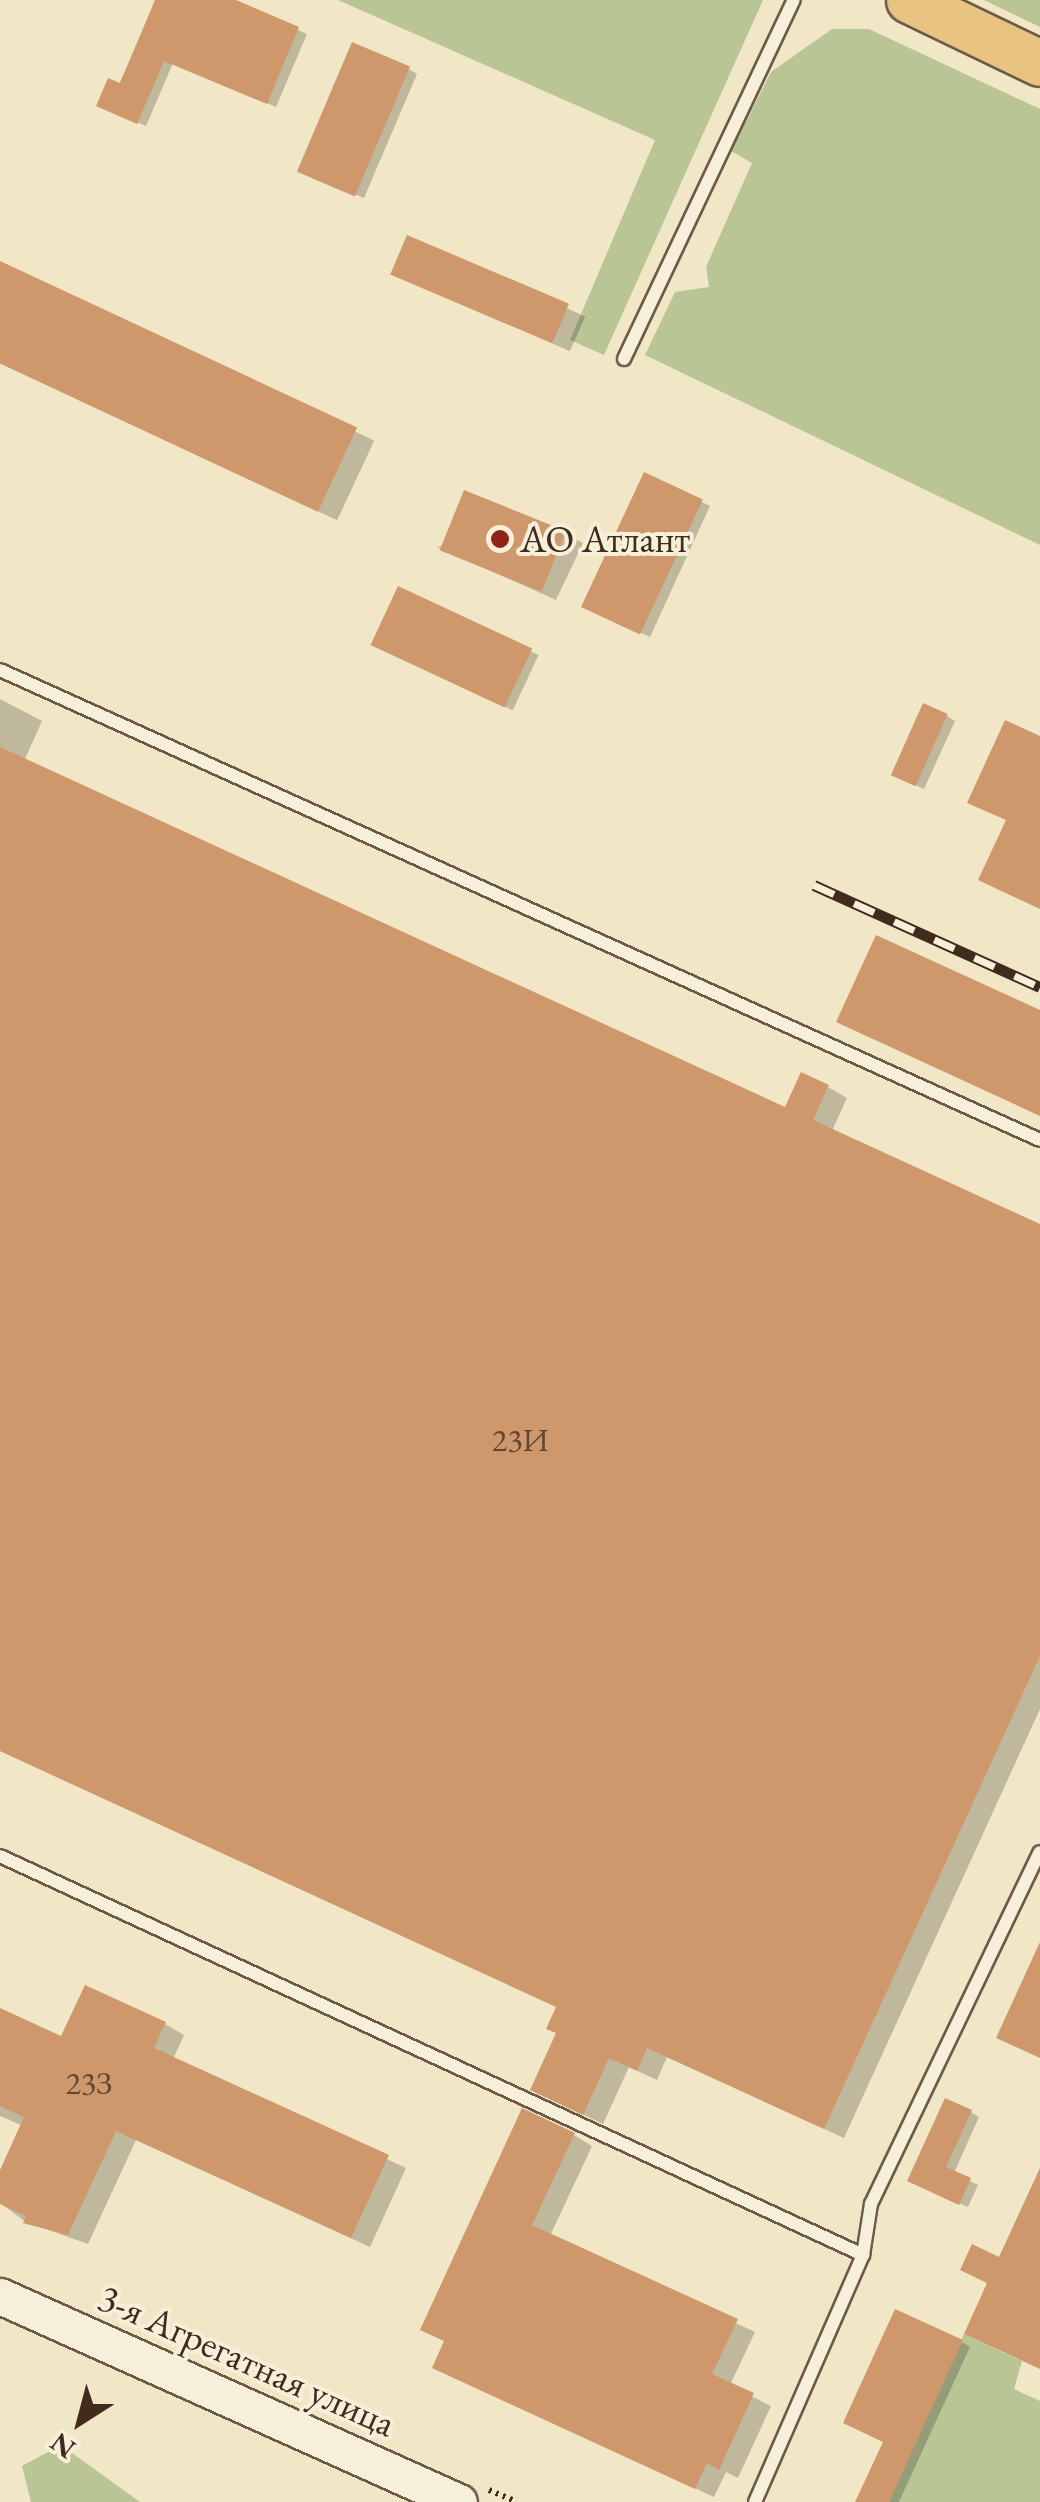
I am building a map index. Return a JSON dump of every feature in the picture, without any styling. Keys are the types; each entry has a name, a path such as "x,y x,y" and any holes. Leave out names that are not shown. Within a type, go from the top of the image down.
{"highway":[{"path":"909,0 1040,63"}],"street":[{"name":"3-я Агрегатная улица","path":"0,2296 459,2502"}],"lane":[{"path":"624,360 794,0"},
{"path":"0,670 1040,1140"},
{"path":"755,2502 863,2254 871,2204 1040,1852"},
{"path":"0,1856 863,2254"}],"green space":[{"path":"338,0 763,0 604,355 570,340 655,140"},
{"path":"984,0 1040,0 1040,27"},
{"path":"832,29 869,29 1040,109 1040,545 645,355 675,292 709,287 706,267 752,163 731,151 771,72"},
{"path":"964,2334 1022,2361 1014,2389 1040,2401 1040,2502 889,2502"},
{"path":"61,2445 140,2502 31,2502 22,2466"}],"building":[{"path":"155,0 236,0 299,27 267,104 164,61 137,124 96,106 108,78 120,83"},
{"path":"352,42 410,67 355,196 297,172"},
{"path":"407,235 569,304 552,343 390,275"},
{"path":"0,261 357,428 318,512 0,364"},
{"path":"644,472 703,499 640,635 581,607"},
{"name":"АО Атлант","path":"464,490 566,531 542,591 440,550"},
{"path":"398,586 532,649 505,707 371,645"},
{"path":"923,703 948,714 916,786 891,775"},
{"path":"1005,720 1040,736 1040,909 978,880 1006,820 967,803"},
{"path":"0,747 785,1107 801,1072 829,1085 813,1120 1040,1224 1040,1656 824,2129 647,2048 637,2071 609,2058 583,2115 530,2090 556,2033 546,2029 556,2007 0,1751"},
{"path":"876,935 1040,1010 1040,1116 836,1022"},
{"path":"1040,1942 1040,2058 996,2038"},
{"path":"85,1985 166,2022 154,2048 389,2155 351,2238 116,2131 68,2235 23,2223 26,2216 0,2204 0,2170 24,2117 0,2106 0,2008 61,2036"},
{"path":"945,2098 972,2110 946,2167 971,2178 959,2205 907,2181"},
{"path":"522,2108 575,2133 532,2225 738,2319 712,2374 754,2393 719,2470 707,2463 695,2489 432,2368 444,2341 420,2330"},
{"path":"1040,2168 1040,2369 964,2334 987,2283 960,2270 972,2244 999,2257"},
{"path":"895,2309 963,2340 889,2502 855,2502 883,2442 843,2423"}],"railway":[{"path":"814,885 1040,987"}],"place":[{"name":"АО Атлант","path":"500,539"}]}
